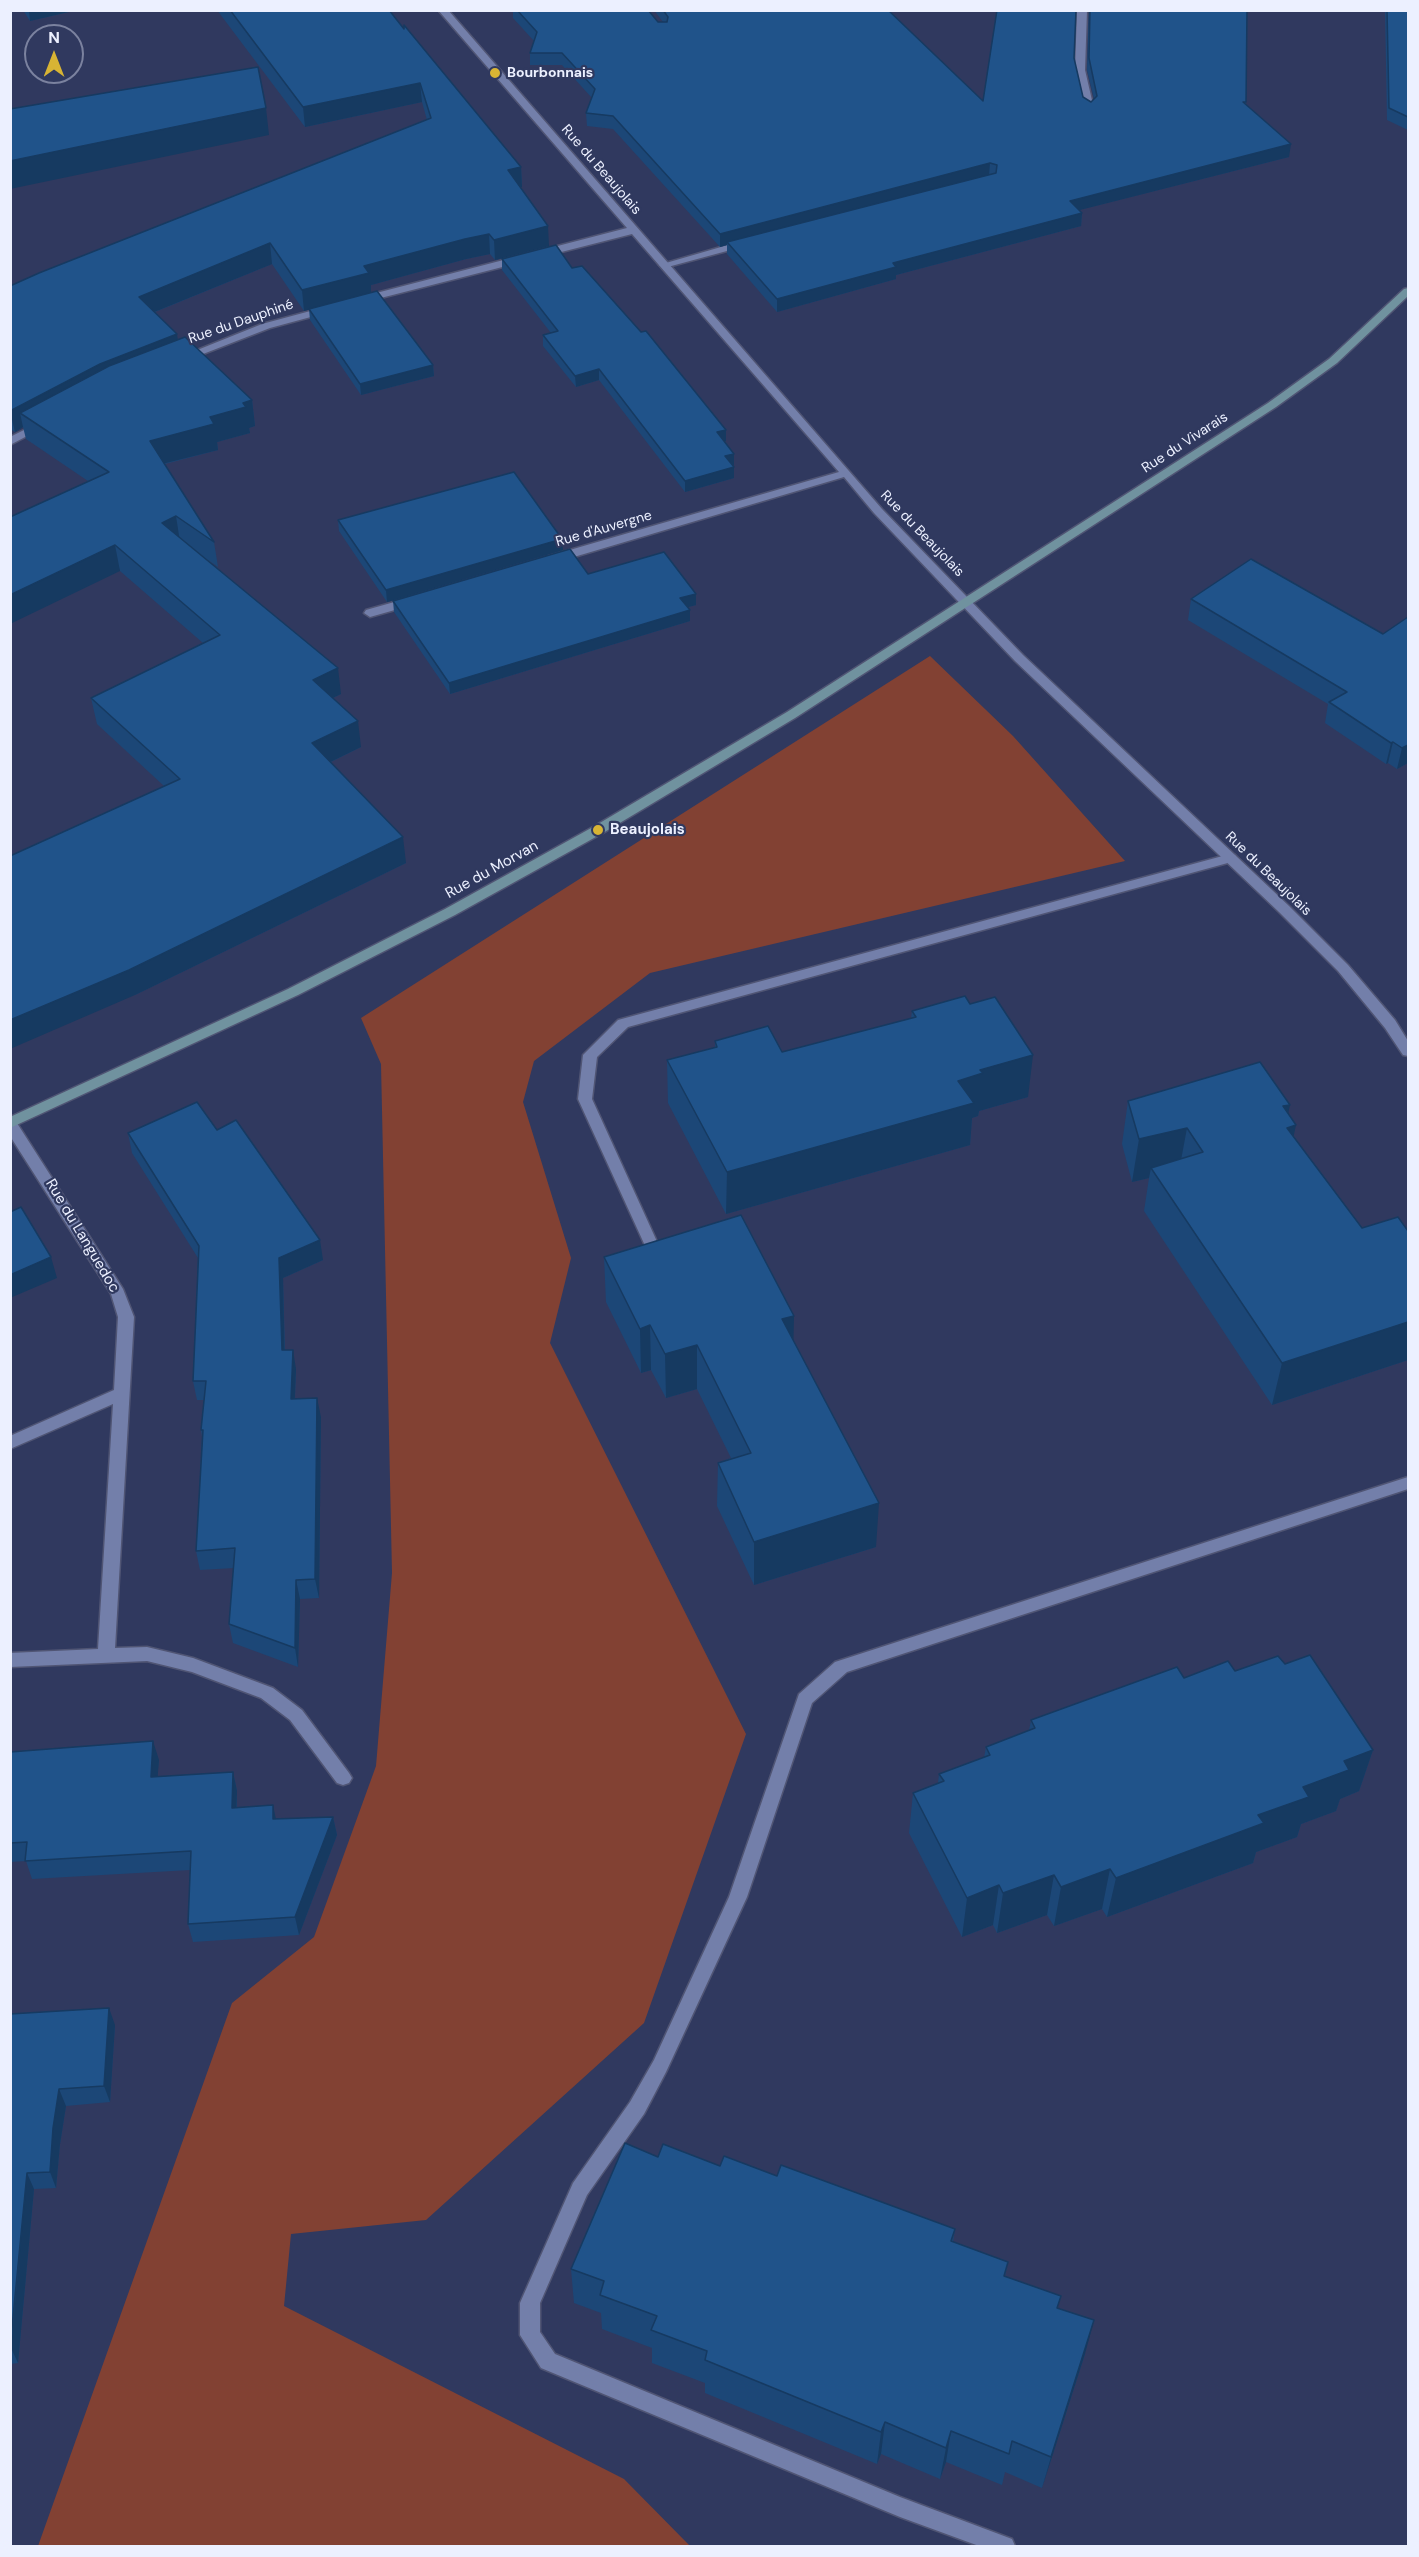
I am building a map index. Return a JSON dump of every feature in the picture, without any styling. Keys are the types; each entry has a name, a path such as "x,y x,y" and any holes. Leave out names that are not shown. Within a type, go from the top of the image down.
{"street":[{"name":"Rue du Beaujolais","path":"442,10 878,511 1019,658 1230,858 1342,968 1390,1024 1408,1051"},
{"path":"1082,10 1080,70 1089,109"},
{"name":"Rue du Dauphiné","path":"166,364 266,326 634,230"},
{"path":"664,265 755,241"},
{"name":"Rue du Vivarais","path":"965,602 1315,375 1362,336 1408,291"},
{"path":"10,442 49,420"},
{"name":"Rue d'Auvergne","path":"542,563 847,473"},
{"path":"370,613 428,596"},
{"name":"Rue du Morvan","path":"10,1123 293,992 540,863 791,715 965,602"},
{"path":"652,1246 585,1099 590,1055 623,1023 1230,858"},
{"name":"Rue du Languedoc","path":"10,1123 118,1293 126,1317 106,1654"},
{"path":"10,1443 123,1393"},
{"path":"1005,2547 548,2361 530,2335 530,2303 580,2189 637,2109 660,2066 734,1907 805,1699 841,1667 1408,1483"},
{"path":"10,1660 147,1654 193,1665 267,1693 296,1715 343,1778"}],"shaded area":[{"path":"930,656 1013,736 1125,861 650,973 534,1061 523,1102 571,1258 550,1343 746,1734 644,2023 426,2220 291,2234 284,2306 624,2479 690,2546 38,2546 232,2003 314,1937 376,1766 392,1573 381,1064 361,1018"}],"building":[{"path":"230,10 389,10 404,29 404,25 521,167 508,170 548,226 494,240 489,234 465,239 364,266 369,273 302,290 270,243 139,297 177,334 100,364 10,411 10,286 431,118 420,83 303,107"},
{"path":"517,10 648,10 658,22 667,22 668,17 663,10 888,10 983,101 997,10 1076,10 1074,58 1083,97 1091,102 1097,96 1089,58 1090,10 1247,10 1246,102 1243,102 1291,144 1070,201 1082,213 893,263 896,267 777,299 727,242 996,173 997,165 990,163 720,234 613,116 586,113 595,89 562,53 530,53 537,32"},
{"path":"1387,10 1408,10 1408,117 1389,108"},
{"path":"258,67 266,108 10,161 10,109"},
{"path":"556,245 572,268 582,266 641,332 646,331 726,430 717,432 734,454 725,456 734,467 685,481 599,369 575,376 543,335 558,331 502,259"},
{"path":"377,291 433,365 360,384 309,309"},
{"path":"185,337 252,400 243,403 246,407 210,417 214,424 150,441 214,542 176,516 162,523 338,668 313,680 358,721 312,743 403,837 129,970 10,1020 10,856 180,779 91,698 220,635 115,545 10,595 10,517 109,472 20,413 109,366"},
{"path":"514,472 562,539 386,590 338,520"},
{"path":"570,549 588,574 664,552 696,594 680,598 690,610 449,683 393,601"},
{"path":"1251,559 1383,634 1408,617 1408,745 1402,748 1391,743 1329,702 1347,692 1191,599"},
{"path":"965,996 970,1004 995,997 1033,1055 980,1070 983,1073 958,1081 974,1103 727,1172 667,1060 717,1047 715,1041 768,1026 782,1052 916,1017 912,1011"},
{"path":"1260,1062 1290,1105 1283,1106 1296,1125 1287,1128 1362,1228 1398,1217 1408,1231 1408,1322 1282,1363 1151,1168 1203,1152 1187,1128 1139,1139 1128,1101"},
{"path":"197,1102 217,1130 236,1120 320,1240 279,1258 282,1350 293,1350 291,1399 317,1398 315,1579 296,1580 295,1648 229,1624 235,1548 196,1551 203,1430 201,1430 206,1381 193,1381 199,1246 128,1133"},
{"path":"21,1207 51,1257 10,1275 10,1212"},
{"path":"741,1215 794,1316 782,1319 879,1503 754,1542 718,1463 751,1453 697,1345 665,1354 650,1325 640,1329 604,1257"},
{"path":"1310,1655 1373,1750 1344,1761 1349,1770 1303,1787 1309,1797 1258,1815 1264,1823 1116,1878 1110,1869 1061,1887 1054,1875 1003,1893 999,1885 967,1898 913,1793 944,1781 939,1774 990,1755 986,1747 1035,1728 1031,1720 1177,1667 1184,1678 1228,1661 1235,1671 1278,1656 1285,1664"},
{"path":"153,1741 151,1777 233,1772 232,1808 273,1805 273,1819 333,1817 295,1917 188,1924 191,1851 25,1861 27,1842 10,1843 10,1752"},
{"path":"109,2008 104,2086 59,2089 50,2172 27,2173 10,2348 10,2014"},
{"path":"625,2143 658,2157 663,2144 720,2166 724,2156 777,2176 781,2165 955,2229 951,2241 1008,2262 1004,2276 1061,2296 1057,2308 1094,2320 1051,2457 1012,2441 1009,2454 951,2431 946,2448 885,2422 881,2432 705,2360 707,2351 651,2330 657,2316 600,2295 604,2281 571,2269"}],"place":[{"name":"Bourbonnais","path":"495,73"},
{"name":"Beaujolais","path":"598,830"}]}
